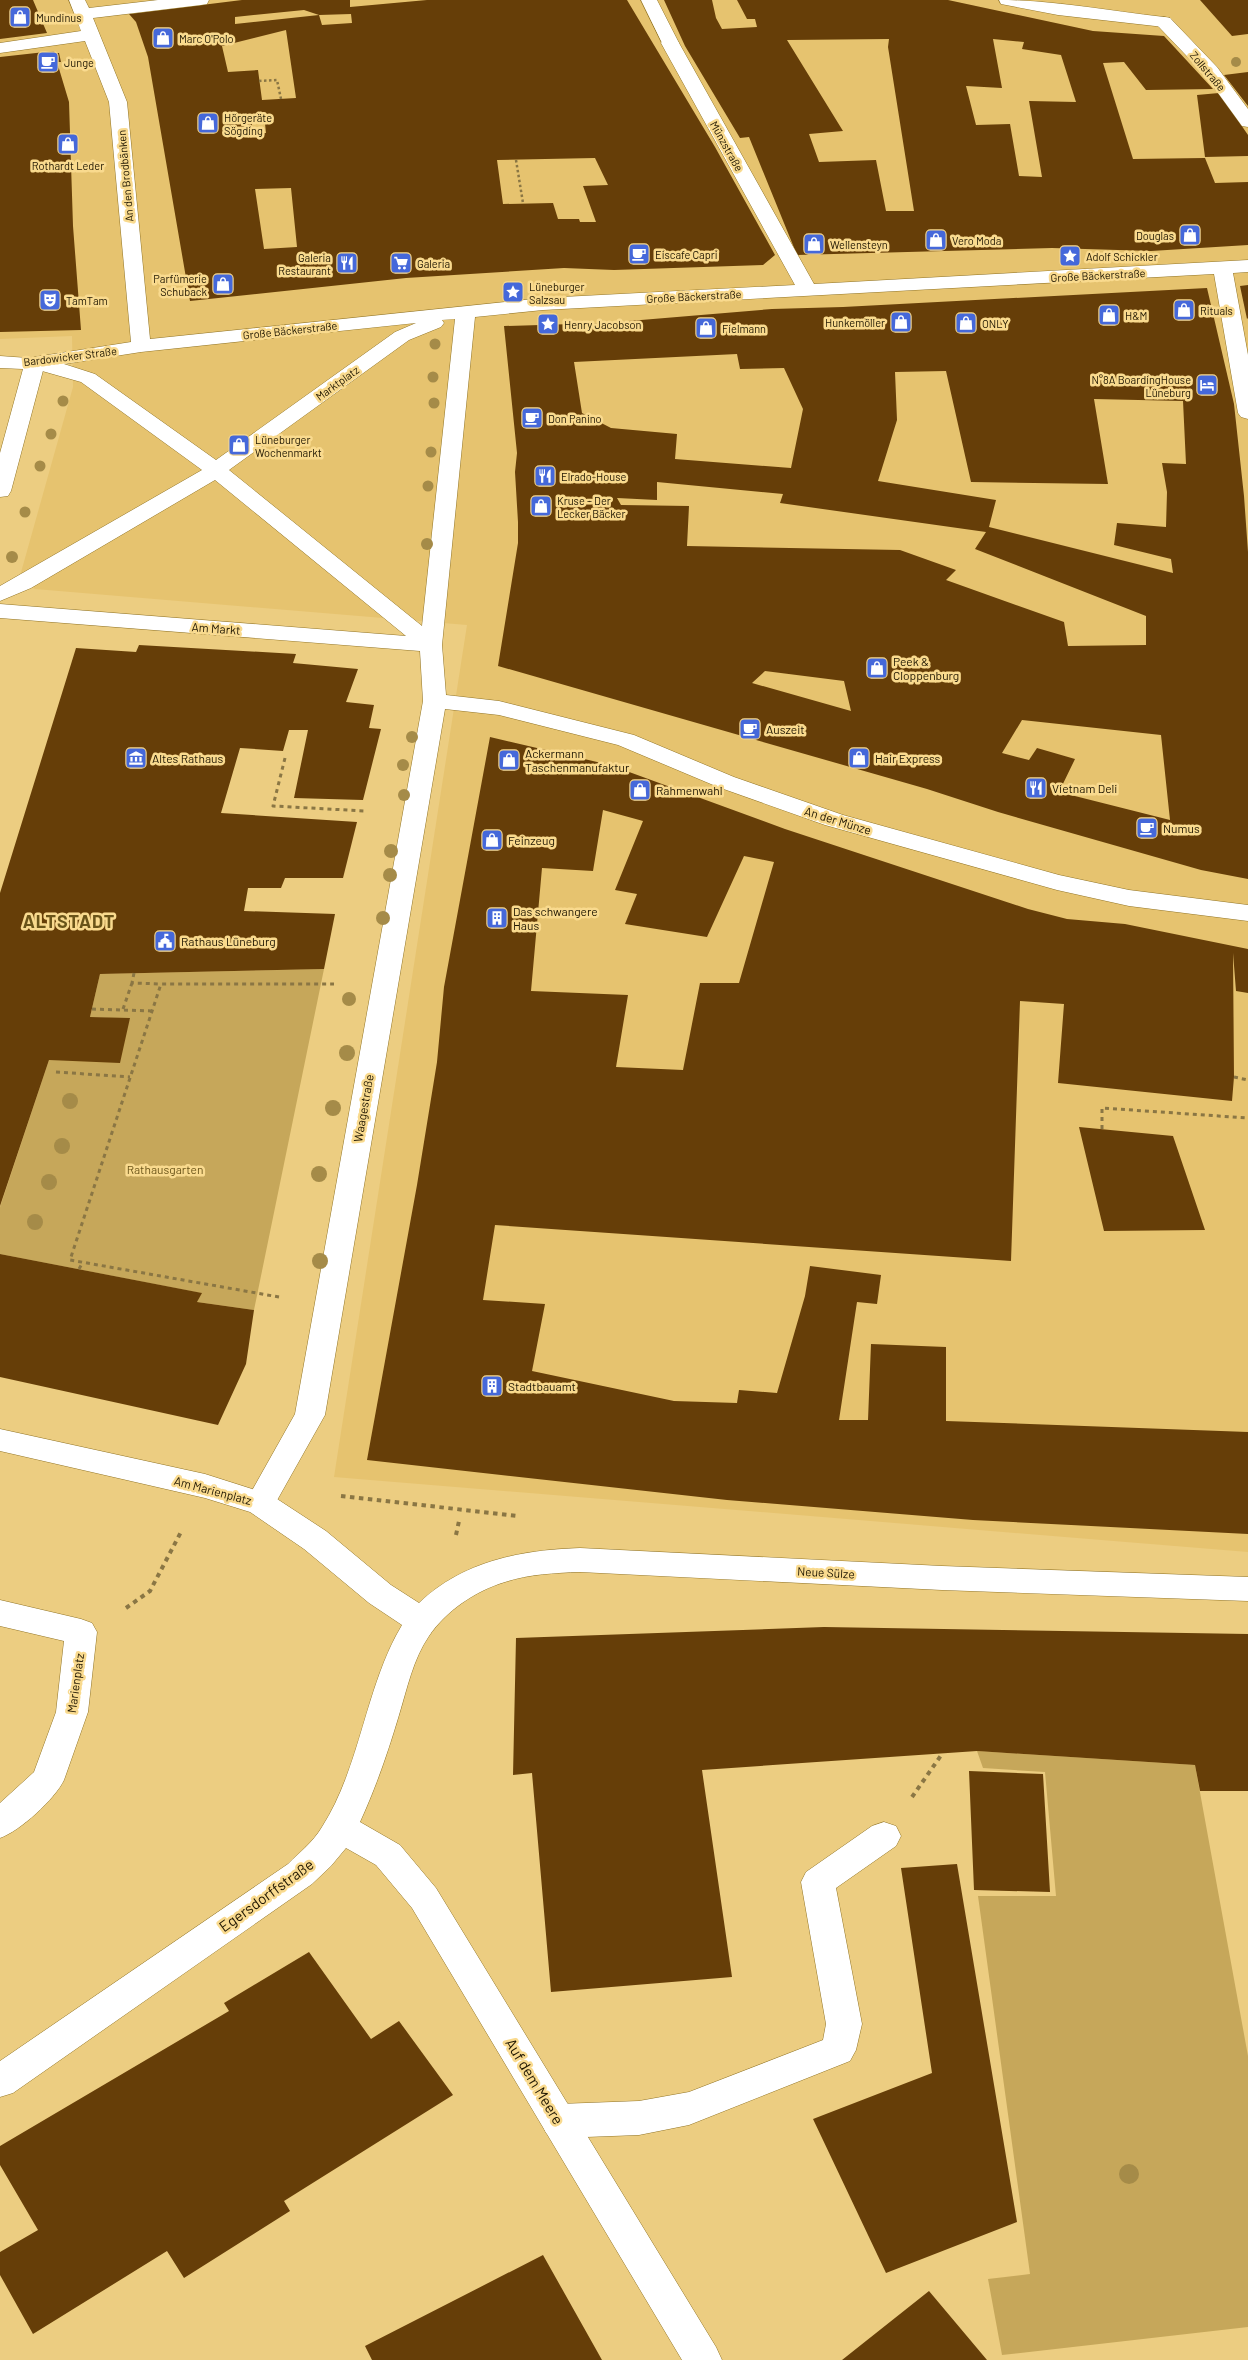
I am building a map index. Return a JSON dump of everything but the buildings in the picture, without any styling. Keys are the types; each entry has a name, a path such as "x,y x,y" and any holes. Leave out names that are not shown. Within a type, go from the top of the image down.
{"street":[{"path":"80,7 201,0"},
{"name":"Münzstraße","path":"649,0 670,43 808,290"},
{"path":"1007,0 1058,10 1100,7"},
{"name":"An den Brodbänken","path":"80,7 118,102 141,346"},
{"name":"Zollstraße","path":"1100,7 1164,22 1211,71 1248,122"},
{"path":"0,48 91,35"},
{"name":"Große Bäckerstraße","path":"141,346 543,304 1248,266"},
{"path":"1223,268 1248,413"},
{"path":"435,701 431,645 466,311"},
{"name":"Marktplatz","path":"0,594 23,583 216,470 402,336 466,311"},
{"name":"Bardowicker Straße","path":"0,362 35,363 141,346"},
{"path":"0,490 35,363 88,378 216,470 431,645"},
{"name":"Am Markt","path":"0,611 431,645"},
{"name":"Waagestraße","path":"260,1503 310,1415 435,701"},
{"name":"An der Münze","path":"435,701 499,708 626,740 726,782 834,820 1057,882 1129,898 1248,912"},
{"name":"Am Marienplatz","path":"0,1440 205,1486 260,1503 315,1540 380,1594 422,1622"},
{"name":"Neue Sülze","path":"422,1622 445,1598 474,1580 506,1568 540,1562 580,1560 942,1578 1248,1589"},
{"path":"0,1613 81,1632"},
{"name":"Egersdorffstraße","path":"0,2081 300,1874 323,1852 339,1828 360,1783 400,1663 422,1622"},
{"name":"Marienplatz","path":"0,1824 48,1780 72,1712 81,1632"},
{"name":"Auf dem Meere","path":"339,1828 388,1855 424,1898 703,2360"},
{"path":"559,2121 639,2118 689,2108 838,2050 844,2024 818,1882 884,1836"}],"path":[{"path":"259,81 277,80 281,99"},
{"path":"516,160 523,203"},
{"path":"284,758 273,806 416,813"},
{"path":"123,1009 134,973"},
{"path":"132,983 386,982"},
{"path":"161,984 70,1260 329,1305"},
{"path":"92,1009 152,1011"},
{"path":"56,1072 130,1077"},
{"path":"1234,1078 1248,1080"},
{"path":"1102,1129 1102,1108 1248,1118"},
{"path":"79,1269 82,1262"},
{"path":"81,1632 107,1622 150,1591 205,1486"},
{"path":"260,1503 348,1496 516,1515 580,1560"}],"shaded area":[{"path":"0,0 1248,0 1248,1552 334,1477 467,625 35,589 23,583 20,576 73,387 72,336 0,339"}],"green space":[{"name":"Rathausgarten","path":"324,969 254,1310 197,1302 201,1293 0,1254 0,1207 49,1060 130,1019 90,1017 100,974"},
{"path":"977,1751 1195,1765 1248,2056 1248,2327 1002,2355 988,2279 1030,2274 978,1896 1056,1896 1045,1772 983,1768"}],"place":[{"name":"Mundinus","path":"20,17"},
{"name":"Marc O'Polo","path":"163,38"},
{"name":"Junge","path":"48,62"},
{"name":"Hörgeräte Sögding","path":"208,123"},
{"name":"Rothardt Leder","path":"68,144"},
{"name":"Douglas","path":"1190,235"},
{"name":"Vero Moda","path":"936,240"},
{"name":"Wellensteyn","path":"814,244"},
{"name":"Eiscafe Capri","path":"639,254"},
{"name":"Adolf Schickler","path":"1070,256"},
{"name":"Galeria Restaurant","path":"347,263"},
{"name":"Galeria","path":"401,263"},
{"name":"Parfümerie Schuback","path":"223,284"},
{"name":"Lüneburger Salzsau","path":"513,292"},
{"name":"TamTam","path":"50,300"},
{"name":"Rituals","path":"1184,310"},
{"name":"H&M","path":"1109,315"},
{"name":"Hunkemöller","path":"901,322"},
{"name":"ONLY","path":"966,323"},
{"name":"Henry Jacobson","path":"548,324"},
{"name":"Fielmann","path":"706,328"},
{"name":"N°8A BoardingHouse Lüneburg","path":"1207,385"},
{"name":"Don Panino","path":"532,418"},
{"name":"Lüneburger Wochenmarkt","path":"239,445"},
{"name":"Elrado-House","path":"545,476"},
{"name":"Kruse – Der Lecker Bäcker","path":"541,506"},
{"name":"Peek & Cloppenburg","path":"877,668"},
{"name":"Auszeit","path":"750,729"},
{"name":"Altes Rathaus","path":"136,758"},
{"name":"Hair Express","path":"859,758"},
{"name":"Ackermann Taschenmanufaktur","path":"509,760"},
{"name":"Vietnam Deli","path":"1036,788"},
{"name":"Rahmenwahl","path":"640,790"},
{"name":"Numus","path":"1147,828"},
{"name":"Feinzeug","path":"492,840"},
{"name":"Das schwangere Haus","path":"497,918"},
{"name":"Rathaus Lüneburg","path":"165,941"},
{"name":"Stadtbauamt","path":"492,1386"}],"district":[{"name":"ALTSTADT","path":"69,921"}]}
